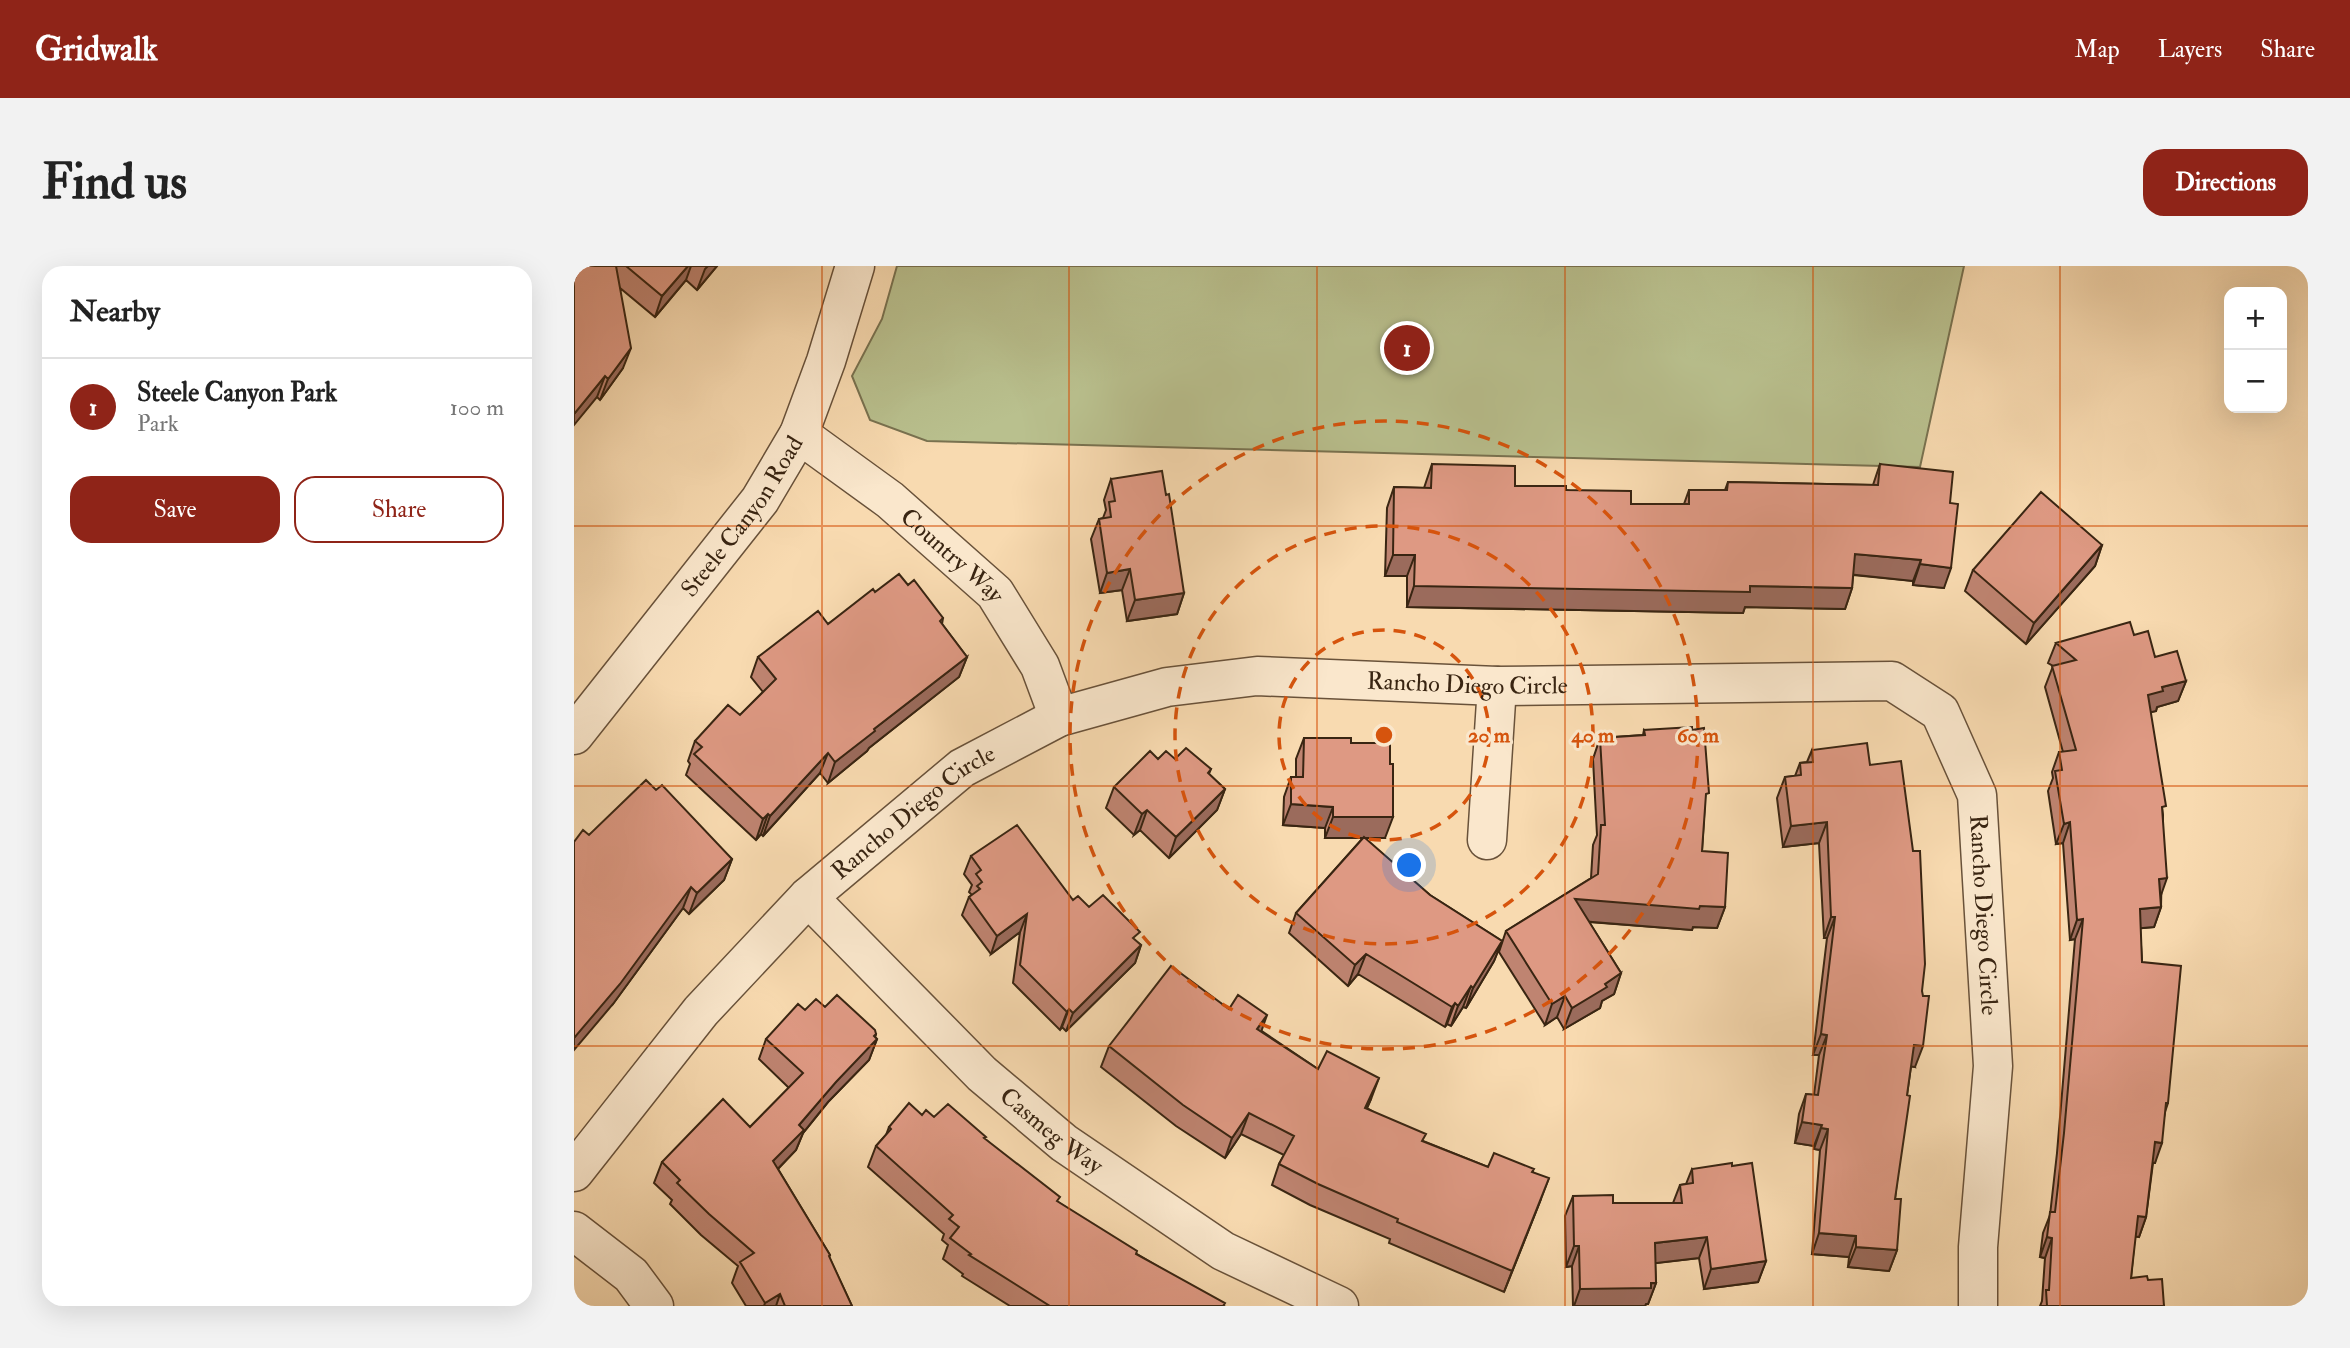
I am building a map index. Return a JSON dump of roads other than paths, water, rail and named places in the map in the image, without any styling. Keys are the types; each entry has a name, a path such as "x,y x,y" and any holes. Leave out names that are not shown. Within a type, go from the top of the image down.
{"street":[{"name":"Steele Canyon Road","path":"574,735 760,500 799,434 826,361 855,266"},
{"name":"Country Way","path":"799,434 890,500 995,593 1040,666 1059,717"},
{"name":"Rancho Diego Circle","path":"574,1172 701,1011 808,897 962,768 1059,717 1167,687 1257,676 1497,686 1892,681 1940,712 1978,795 1993,1066 1978,1247 1978,1306"},
{"path":"1487,840 1497,686"},
{"name":"Casmeg Way","path":"808,897 982,1074 1064,1143 1223,1251 1339,1306"},
{"path":"574,1231 631,1275 654,1306"}],"place":[{"name":"Steele Canyon Park","path":"1407,348"}]}
